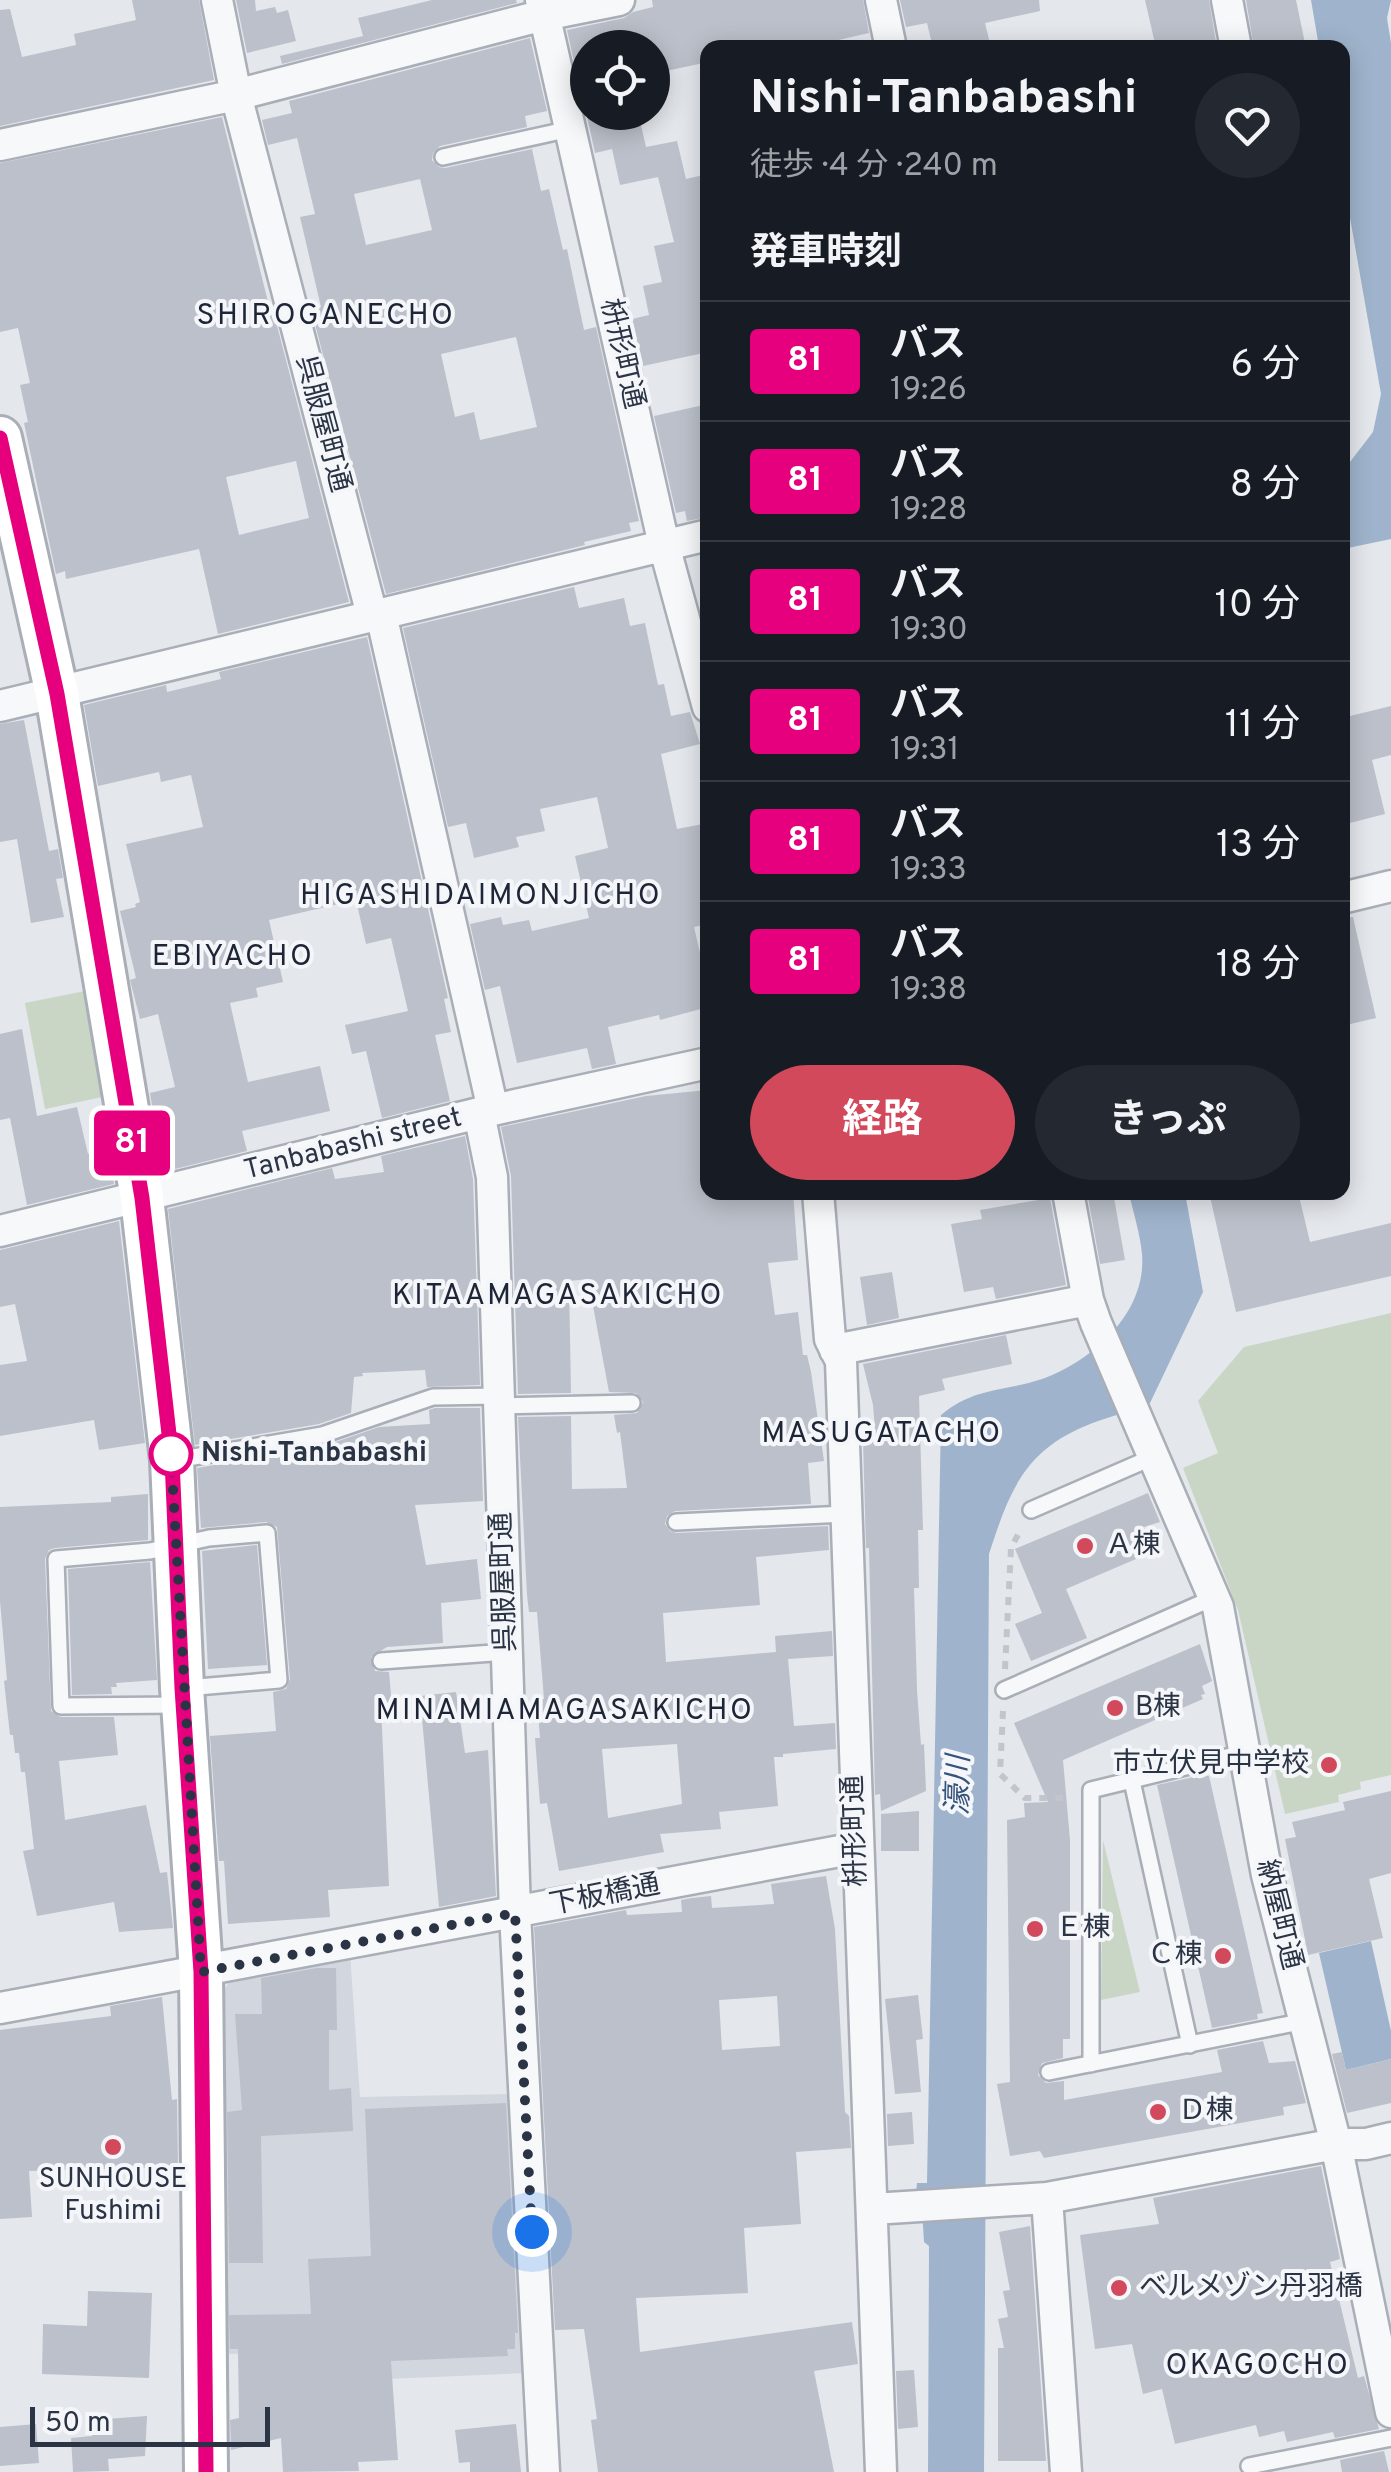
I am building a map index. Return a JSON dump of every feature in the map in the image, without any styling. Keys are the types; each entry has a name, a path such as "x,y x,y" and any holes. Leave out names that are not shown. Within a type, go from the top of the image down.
{"main road":[{"path":"0,438 57,694 142,1198 172,1460 201,1972 206,2472"}],"street":[{"name":"呉服屋町通","path":"217,0 236,95 376,615 486,1112 492,1177 515,1913 544,2472"},
{"path":"0,145 236,95 543,8 620,0"},
{"path":"881,0 889,40"},
{"path":"1227,0 1234,40"},
{"name":"枡形町通","path":"543,8 570,129"},
{"name":"枡形町通","path":"570,130 664,545 700,678"},
{"path":"0,706 700,537"},
{"path":"1350,896 1391,886"},
{"name":"Tanbabashi street","path":"0,1231 486,1112 700,1065"},
{"name":"枡形町通","path":"819,1200 830,1339 840,1361 856,1848 874,2209 880,2472"},
{"path":"835,1350 1092,1311 1070,1200"},
{"name":"納屋町通","path":"1092,1311 1218,1608 1267,1875 1336,2144 1389,2397"},
{"name":"下板橋通","path":"0,2008 856,1848"},
{"path":"874,2209 1047,2198 1336,2144 1366,2144 1391,2138"},
{"path":"1047,2198 1066,2472"}],"lane":[{"path":"443,158 570,129"},
{"path":"172,1460 322,1435 433,1396 632,1404"},
{"path":"1031,1510 1153,1457"},
{"path":"676,1522 846,1514"},
{"path":"267,1533 279,1680 183,1697 61,1706 56,1559 178,1546 209,1538 267,1533"},
{"path":"1004,1690 1214,1598"},
{"path":"381,1661 507,1652"},
{"path":"1091,2064 1091,1790 1243,1753"},
{"path":"1132,1781 1190,2044"},
{"path":"1048,2072 1305,2021"},
{"path":"1249,2466 1391,2438"}],"shaded area":[{"path":"350,1953 360,2097 512,2094 526,2373 365,2380 364,2352 215,2354 214,2009 231,1978"}],"green space":[{"path":"95,989 112,1095 45,1109 25,1003"},
{"name":"市立伏見中学校","path":"1391,1313 1391,1775 1360,1782 1361,1789 1338,1795 1339,1802 1285,1814 1238,1610 1183,1468 1218,1453 1198,1401 1244,1347"},
{"path":"1103,1840 1140,1992 1101,2000"}],"water":[{"path":"1311,0 1391,0 1387,18 1391,43 1391,539 1350,548 1350,462 1373,432 1381,394 1350,218 1350,40 1318,40"},
{"name":"濠川","path":"1131,1200 1186,1200 1203,1292 1150,1403 1083,1427 1031,1463 1011,1495 989,1554 984,2472 928,2472 929,2246 924,2242 921,2193 916,2193 917,2183 927,2183 941,1415 965,1399 1061,1371 1097,1347 1113,1332 1136,1295 1141,1246"},
{"path":"1371,1941 1391,2031 1391,2059 1346,2070 1319,1953"}],"building":[{"path":"132,0 199,0 214,80 0,126 0,10 10,9 22,57 76,45 74,34 136,20"},
{"path":"236,0 255,0 256,11 275,7 277,13 288,10 296,41 247,53"},
{"path":"432,0 517,3 282,64 280,56 363,36 358,18"},
{"path":"652,0 863,0 869,33 838,40 700,40 700,64 670,70 670,30 570,30 570,44 567,30 624,18 653,7"},
{"path":"900,0 1039,0 1040,11 985,23 989,40 931,40 927,23 906,27"},
{"path":"1145,0 1209,0 1216,40 1154,40"},
{"path":"1246,0 1296,0 1304,40 1253,40"},
{"path":"530,38 547,111 525,116 527,127 440,146 432,160 445,168 532,149 541,191 549,189 563,250 567,249 584,330 596,327 639,521 629,523 631,531 386,594 311,309 321,307 300,217 315,214 297,138 268,145 262,120 292,113 289,101","holes":["420,179 432,230 366,245 354,194","516,337 537,427 480,440 474,412 455,417 441,354"]},
{"path":"222,117 349,602 218,634 199,549 66,579 65,571 56,574 24,423 28,422 20,385 30,383 18,328 0,332 0,163","holes":["296,461 309,518 239,535 226,477"]},
{"path":"590,130 642,130 646,147 677,141 686,179 700,176 700,354 643,366 632,319 649,315 643,286 662,282 654,246 674,242 658,177 620,185 612,149 595,153"},
{"path":"700,406 700,519 687,521 685,511 676,513 654,416"},
{"path":"574,587 579,608 624,598 630,626 645,623 658,685 664,684 671,716 690,712 700,744 661,754 677,829 700,825 700,926 694,927 700,953 700,1009 660,1020 659,1015 608,1027 616,1064 592,1069 587,1048 517,1063 500,986 485,990 470,924 501,917 503,925 529,920 532,931 589,918 575,856 608,848 597,797 540,809 545,831 516,837 519,847 474,858 466,823 448,827 403,628"},
{"path":"367,637 448,998 444,999 451,1032 435,1035 450,1101 382,1118 366,1051 352,1054 345,1025 408,1011 391,938 366,944 356,900 269,920 283,982 256,988 258,997 230,1003 248,1082 320,1066 330,1111 242,1131 247,1151 163,1172 150,1093 175,1087 158,1014 140,1019 130,980 136,978 120,911 140,902 126,844 203,827 191,775 161,782 159,772 98,786 84,705 166,685 167,692 221,679 219,672"},
{"path":"1391,706 1391,755 1372,760 1385,814 1350,823 1350,716"},
{"path":"24,720 49,851 58,849 63,878 56,879 64,917 31,923 17,839 0,842 0,724"},
{"path":"1350,917 1376,1018 1350,1024"},
{"path":"22,1029 37,1116 77,1107 88,1154 108,1150 114,1184 27,1205 10,1118 0,1120 0,1034"},
{"path":"700,1091 700,1200 794,1200 798,1260 768,1263 775,1315 798,1312 824,1461 808,1463 811,1504 675,1511 667,1516 665,1524 677,1533 828,1526 829,1550 756,1557 760,1605 663,1613 666,1662 776,1652 775,1636 832,1631 833,1656 788,1659 794,1726 835,1723 836,1749 774,1757 778,1806 719,1812 721,1829 660,1834 664,1852 559,1871 547,1803 540,1804 535,1738 540,1738 537,1699 544,1699 537,1612 529,1612 527,1595 518,1417 571,1416 572,1489 627,1488 614,1415 637,1413 643,1402 636,1393 609,1392 588,1279 569,1281 571,1393 518,1394 511,1176 501,1127 646,1096","holes":["677,1744 682,1804 608,1818 602,1749"]},
{"path":"465,1136 473,1179 480,1385 427,1387 425,1370 362,1373 363,1376 354,1377 351,1413 319,1424 195,1445 168,1209 332,1168 335,1179 384,1172 381,1156"},
{"path":"1050,1200 1066,1285 996,1299 993,1287 964,1292 951,1224 982,1219 980,1210"},
{"path":"1088,1200 1114,1200 1125,1260 1100,1264"},
{"path":"1211,1200 1300,1200 1310,1242 1391,1223 1391,1276 1236,1312"},
{"path":"119,1221 145,1443 99,1450 94,1420 0,1436 0,1365 27,1361 15,1304 0,1307 0,1250"},
{"path":"892,1272 899,1318 867,1325 860,1277"},
{"path":"1006,1335 1012,1364 942,1379 945,1390 919,1396 923,1530 918,1530 919,1588 914,1588 917,1690 926,1791 881,1811 880,1794 875,1795 863,1440 876,1440 863,1364"},
{"path":"480,1408 483,1501 415,1505 426,1565 477,1559 481,1599 441,1603 443,1643 387,1647 371,1657 375,1671 389,1672 392,1706 381,1706 389,1886 328,1890 330,1917 228,1924 210,1736 276,1731 273,1692 286,1689 290,1679 277,1527 266,1522 201,1528 197,1468 324,1446 379,1427 430,1424 429,1410"},
{"name":"Ａ棟","path":"1148,1493 1160,1522 1144,1527 1149,1550 1066,1589 1087,1638 1031,1661 1015,1624 1042,1613 1015,1549"},
{"path":"148,1494 148,1540 55,1548 49,1550 45,1559 51,1711 61,1717 114,1717 118,1755 59,1761 65,1820 146,1805 160,1873 167,1872 173,1928 119,1932 114,1902 37,1916 23,1851 34,1849 25,1772 21,1772 19,1753 15,1753 10,1735 4,1681 7,1680 0,1601 0,1507 111,1502 111,1497"},
{"path":"257,1545 267,1665 208,1669 202,1551"},
{"path":"150,1562 157,1680 116,1683 117,1687 111,1687 112,1694 72,1695 68,1569"},
{"path":"1200,1644 1212,1681 1202,1686 1203,1699 1063,1760 1070,1840 1070,2039 1063,2039 1063,2058 1042,2063 1038,2075 1046,2083 1064,2081 1064,2100 1222,2072 1217,2050 1263,2041 1269,2063 1295,2061 1306,2103 1283,2107 1284,2115 1213,2128 1044,2158 1040,2151 1010,2156 997,2084 1010,2082 1007,1820 1025,1817 1024,1803 1048,1802 1014,1723"},
{"path":"456,1692 465,1753 488,1750 496,1896 439,1907 420,1696"},
{"name":"Ｃ棟","path":"1209,1776 1263,2013 1257,2014 1258,2019 1212,2028 1157,1785"},
{"path":"1391,1791 1391,1873 1369,1879 1383,1938 1308,1955 1285,1839 1296,1837 1292,1822 1345,1810 1343,1802"},
{"path":"919,1811 919,1851 881,1851 881,1814"},
{"path":"826,1876 835,1929 845,2112 849,2116 851,2148 796,2152 801,2224 744,2228 748,2293 636,2298 640,2352 852,2322 858,2364 814,2371 834,2472 598,2472 591,2420 597,2419 584,2329 555,2330 534,1927 626,1910 627,1915 682,1912 681,1900 711,1896 712,1908 774,1904 771,1884","holes":["777,1996 780,2046 722,2050 719,2000"]},
{"path":"336,1968 337,2030 329,2030 329,2090 351,2088 353,2131 261,2136 263,2263 229,2263 227,2112 242,2110 235,2014 262,2014 261,1978"},
{"path":"918,1995 923,2039 916,2040 921,2092 895,2094 885,1999"},
{"path":"162,1997 172,2100 177,2099 178,2167 29,2171 32,2217 0,2219 0,2030 111,2016 110,2006"},
{"path":"1342,2052 1346,2070 1391,2059 1391,2103 1347,2113 1332,2054"},
{"path":"506,2103 518,2333 515,2349 507,2349 508,2356 391,2361 398,2460 358,2462 359,2471 283,2472 281,2438 231,2450 230,2420 239,2418 238,2349 230,2349 229,2315 311,2314 308,2259 371,2256 365,2109"},
{"path":"912,2112 914,2144 888,2146 887,2114"},
{"path":"1321,2166 1340,2259 1330,2262 1358,2378 1364,2376 1379,2429 1335,2438 1333,2432 1287,2442 1284,2431 1259,2437 1256,2425 1175,2444 1162,2389 1143,2394 1132,2344 1095,2349 1080,2235 1159,2224 1153,2198"},
{"path":"1030,2226 1046,2461 998,2461 998,2348 1004,2348 998,2319 1008,2317 1003,2291 1010,2290 999,2232"},
{"path":"88,2291 152,2293 149,2378 42,2374 43,2324 87,2326"},
{"path":"914,2370 918,2427 898,2429 896,2371"},
{"path":"147,2416 145,2456 108,2459 109,2471 73,2472 71,2438 92,2436 93,2420"},
{"path":"36,2424 39,2463 0,2466 0,2427"},
{"path":"516,2424 521,2472 470,2472 470,2462 459,2463 455,2430"},
{"path":"1384,2451 1389,2472 1342,2472 1340,2460"}],"bus line":[{"name":"81","path":"0,438 57,694 142,1198 172,1460 201,1972 206,2472"}],"place":[{"name":"Nishi-Tanbabashi","path":"171,1454"},
{"name":"Ａ棟","path":"1085,1546"},
{"name":"B棟","path":"1115,1708"},
{"name":"市立伏見中学校","path":"1329,1765"},
{"name":"Ｅ棟","path":"1035,1929"},
{"name":"Ｃ棟","path":"1223,1956"},
{"name":"Ｄ棟","path":"1158,2112"},
{"name":"SUNHOUSE Fushimi","path":"113,2147"},
{"name":"ベルメゾン丹羽橋","path":"1119,2288"}],"district":[{"name":"SHIROGANECHO","path":"326,316"},
{"name":"HIGASHIDAIMONJICHO","path":"481,896"},
{"name":"EBIYACHO","path":"233,957"},
{"name":"KITAAMAGASAKICHO","path":"558,1296"},
{"name":"MASUGATACHO","path":"882,1434"},
{"name":"MINAMIAMAGASAKICHO","path":"565,1711"},
{"name":"OKAGOCHO","path":"1258,2366"}],"route":[{"path":"171,1454 201,1972 515,1913 532,2232"}]}
